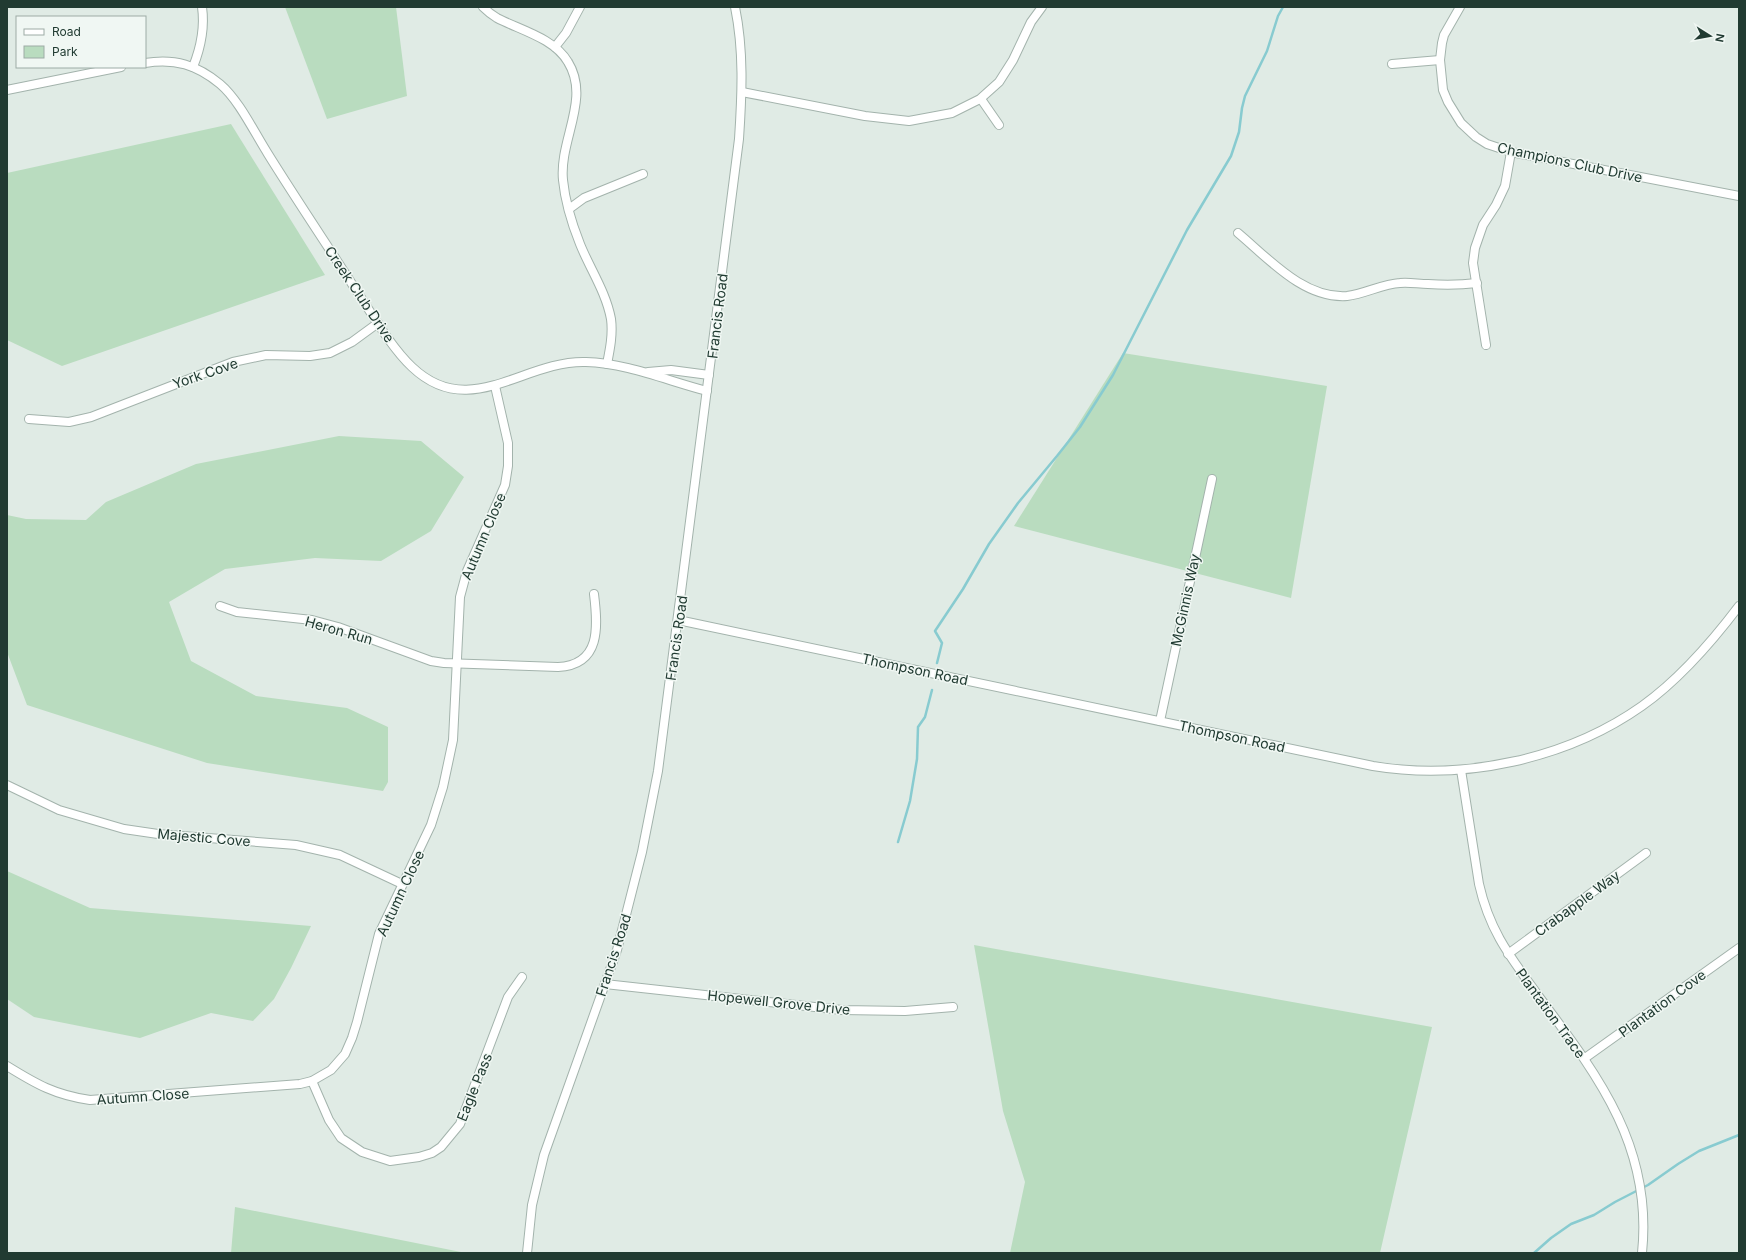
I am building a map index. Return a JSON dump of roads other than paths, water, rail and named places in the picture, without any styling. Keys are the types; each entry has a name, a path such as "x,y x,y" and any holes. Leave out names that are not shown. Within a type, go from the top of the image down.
{"street":[{"path":"193,67 201,43 203,31 202,7"},
{"path":"483,7 496,17 555,47 568,60 573,71 577,83 577,96 566,148 563,179 569,209 580,244 607,302 611,320 611,336 607,364"},
{"path":"555,47 566,34 580,7"},
{"name":"Francis Road","path":"527,1253 532,1205 544,1155 605,984 628,912 651,811 678,620 739,139 742,92 742,60 735,7"},
{"path":"742,92 866,116 909,121 952,114 981,98 999,82 1013,60 1031,22 1042,7"},
{"name":"Champions Club Drive","path":"1460,7 1444,36 1440,60 1443,90 1461,123 1476,137 1487,144 1511,152 1739,196"},
{"name":"Creek Club Drive","path":"146,63 165,60 193,67 205,73 222,86 238,106 268,155 378,323 411,366 424,377 437,385 450,389 480,389 495,386 536,369 564,363 586,362 607,364 644,372 678,384 707,391"},
{"path":"1392,64 1440,60"},
{"path":"7,90 116,68"},
{"path":"981,98 999,124"},
{"path":"1486,345 1473,263 1475,248 1483,225 1496,205 1505,186 1511,152"},
{"path":"569,209 584,198 643,174"},
{"path":"1238,233 1290,276 1322,293 1334,296 1359,294 1401,283 1460,285 1477,283"},
{"name":"York Cove","path":"29,419 69,422 91,417 233,362 266,355 310,356 330,353 352,342 378,323"},
{"name":"Creek Club Drive","path":"644,372 671,370 709,375"},
{"name":"Autumn Close","path":"7,1066 38,1085 69,1097 90,1100 300,1084 312,1081 331,1070 345,1054 352,1038 379,934 431,825 443,787 453,740 460,597 472,557 505,485 508,466 508,443 495,386"},
{"name":"McGinnis Way","path":"1160,721 1212,479"},
{"name":"Heron Run","path":"220,606 237,612 312,620 338,627 431,661 444,664 558,668 570,667 578,663 586,657 592,647 596,635 594,594"},
{"name":"Thompson Road","path":"678,620 1374,766 1417,772 1460,770 1491,766 1562,747 1586,738 1642,706 1671,682 1707,646 1739,606"},
{"name":"Plantation Trace","path":"1460,770 1482,900 1494,931 1508,954 1585,1058 1619,1118 1633,1152 1640,1182 1644,1213 1642,1253"},
{"name":"Majestic Cove","path":"7,785 59,810 124,829 158,834 296,845 340,855 402,884"},
{"name":"Crabapple Way","path":"1508,954 1646,853"},
{"name":"Plantation Cove","path":"1585,1058 1739,948"},
{"name":"Eagle Pass","path":"312,1081 329,1120 341,1138 362,1152 390,1161 419,1157 432,1153 441,1147 460,1124 508,996 522,977"},
{"name":"Hopewell Grove Drive","path":"605,984 842,1010 906,1011 953,1007"}],"waterway":[{"path":"937,663 942,643 935,631 963,589 989,544 1018,503 1080,427 1113,375 1187,230 1231,156 1239,132 1245,96 1267,51 1278,16 1283,7"},
{"path":"898,842 910,801 917,759 918,727 925,717 932,690"},
{"path":"1534,1253 1551,1238 1571,1224 1594,1215 1648,1185 1699,1151 1739,1135"}]}
